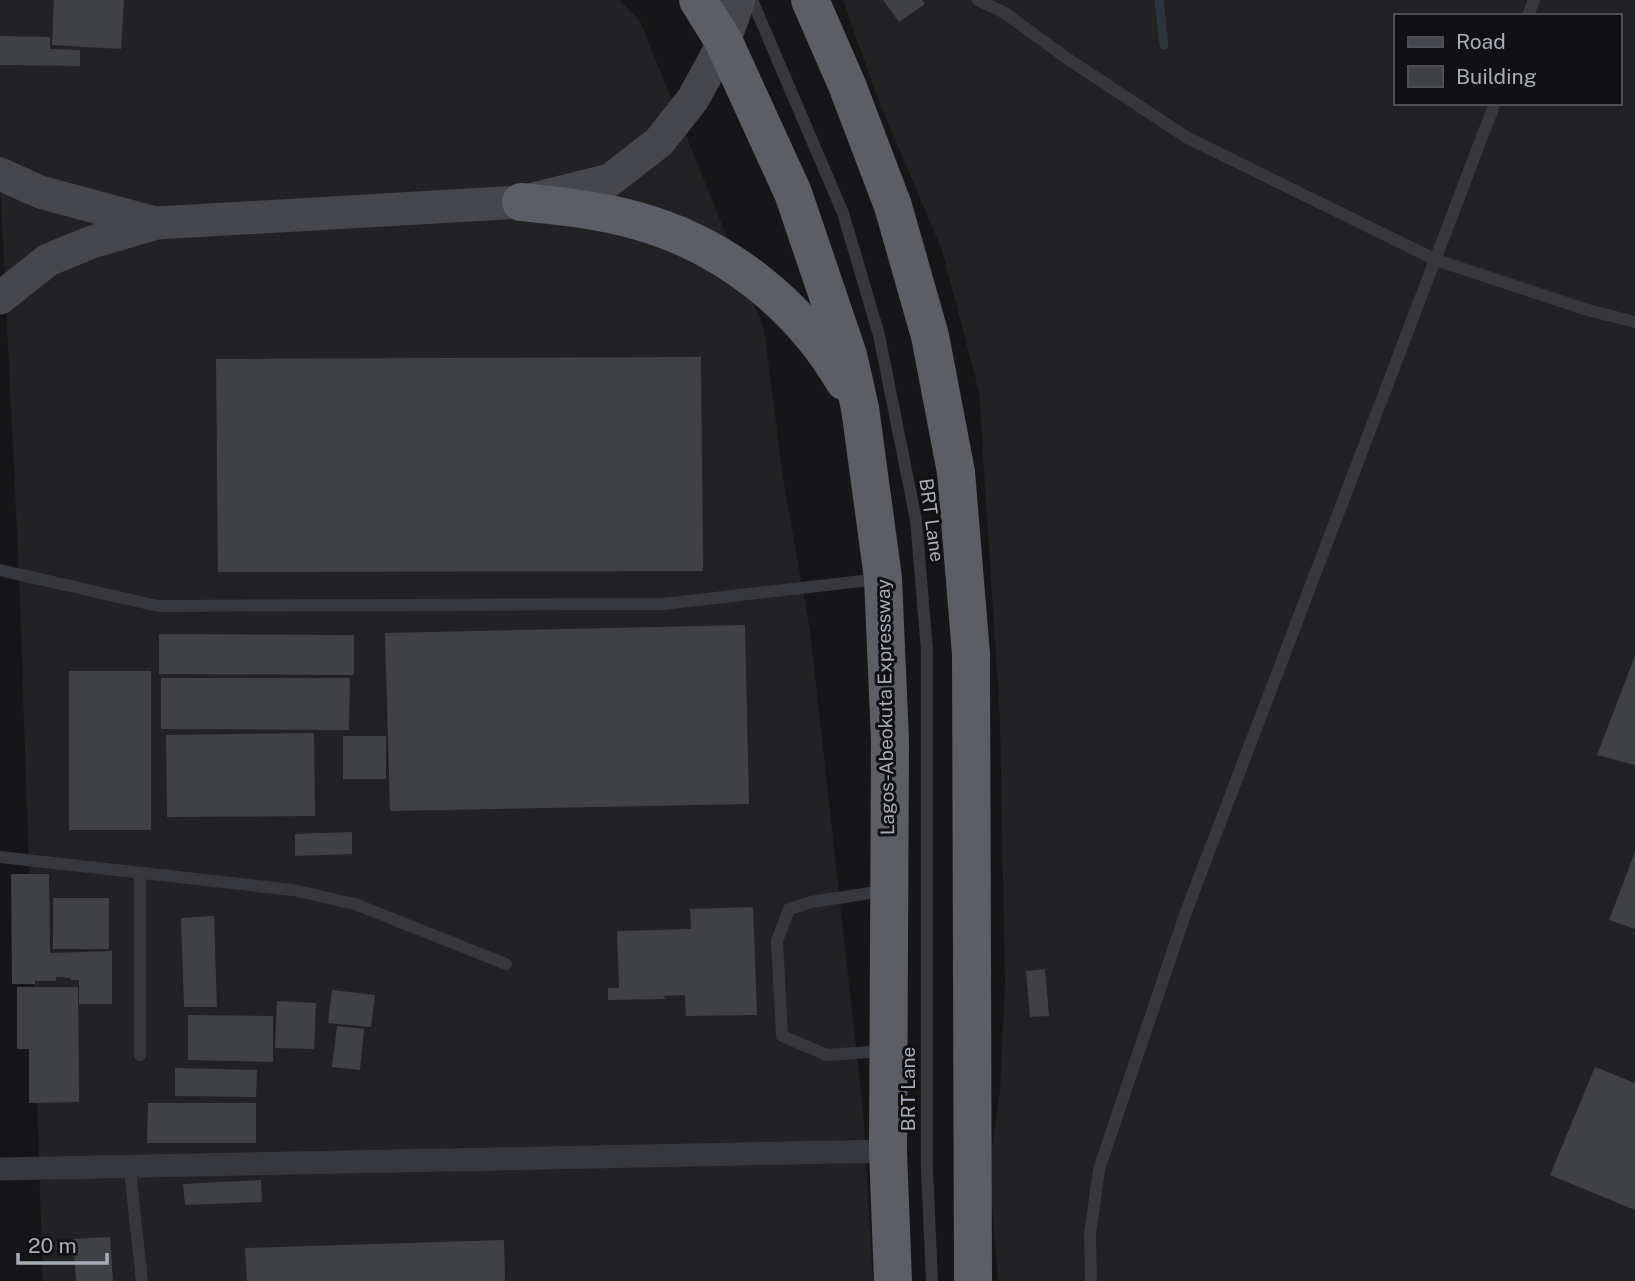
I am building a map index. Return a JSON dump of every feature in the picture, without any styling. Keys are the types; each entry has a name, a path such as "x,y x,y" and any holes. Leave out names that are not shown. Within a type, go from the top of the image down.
{"highway":[{"name":"Lagos-Abeokuta Expressway","path":"698,0 724,42 793,194 848,355 860,408 883,578 890,741 888,1151 893,1281"},
{"path":"810,0 847,85 893,206 930,336 956,472 971,654 973,1281"},
{"path":"521,202 568,206 638,221 691,241 733,265 772,291 809,332 860,408"}],"main road":[{"path":"0,298 48,260 92,242 157,223 521,202 610,180 659,142 693,99 724,42 739,0"},
{"path":"0,174 40,192 157,223"}],"street":[{"path":"0,1169 888,1151"}],"lane":[{"name":"BRT Lane","path":"752,0 843,213 879,335 916,520 927,651 927,1169 932,1281"},
{"path":"978,0 1006,13 1065,57 1186,137 1436,260 1635,322"},
{"path":"1091,1281 1090,1235 1099,1169 1186,912 1494,105"},
{"path":"0,570 158,606 663,604 883,578"},
{"path":"0,857 293,890 355,904 506,964"},
{"path":"140,873 140,1055"},
{"path":"888,890 811,902 789,909 777,941 782,1036 827,1055 888,1050"},
{"path":"134,1168 131,1181 142,1281"}],"shaded area":[{"path":"0,0 619,0 640,21 764,329 783,478 810,631 863,1111 873,1281 43,1281 19,573 0,179"},
{"path":"843,0 1635,0 1635,1281 998,1281 989,1167 1000,1092 1005,983 1000,719 979,392 942,250 879,102"}],"building":[{"path":"54,0 124,0 121,49 52,45"},
{"path":"883,0 922,0 925,4 899,22"},
{"path":"0,36 50,37 50,49 80,50 80,66 0,65"},
{"path":"701,357 703,571 218,572 216,359"},
{"path":"745,625 749,804 390,811 385,633"},
{"path":"159,634 354,635 354,675 159,674"},
{"path":"1635,656 1635,765 1597,755"},
{"path":"69,671 151,671 151,830 69,830"},
{"path":"161,678 350,678 349,730 161,729"},
{"path":"314,733 315,816 167,817 166,735"},
{"path":"343,736 386,736 386,779 343,779"},
{"path":"352,832 352,854 295,856 295,834"},
{"path":"1635,852 1635,929 1609,920"},
{"path":"11,874 49,874 50,953 112,951 112,1004 79,1004 79,980 71,978 56,977 56,981 12,984"},
{"path":"53,898 109,898 109,949 53,949"},
{"path":"753,907 757,1015 686,1016 685,995 664,996 665,999 608,1000 608,988 619,988 617,931 691,929 690,909"},
{"path":"214,916 217,1007 184,1007 181,918"},
{"path":"1045,969 1049,1016 1030,1017 1026,971"},
{"path":"17,987 78,987 79,1102 29,1103 29,1049 17,1049"},
{"path":"332,990 375,995 371,1027 328,1023"},
{"path":"277,1001 316,1003 314,1049 275,1048"},
{"path":"188,1015 273,1016 273,1062 188,1060"},
{"path":"337,1026 364,1029 360,1070 332,1067"},
{"path":"1595,1067 1635,1083 1635,1210 1550,1175"},
{"path":"175,1068 257,1070 256,1097 175,1096"},
{"path":"148,1103 256,1103 256,1143 147,1143"},
{"path":"261,1180 262,1202 185,1205 183,1184"},
{"path":"110,1237 113,1281 76,1281 73,1239"},
{"path":"504,1240 505,1281 247,1281 245,1248"}],"waterway":[{"path":"1159,0 1164,45"}]}
